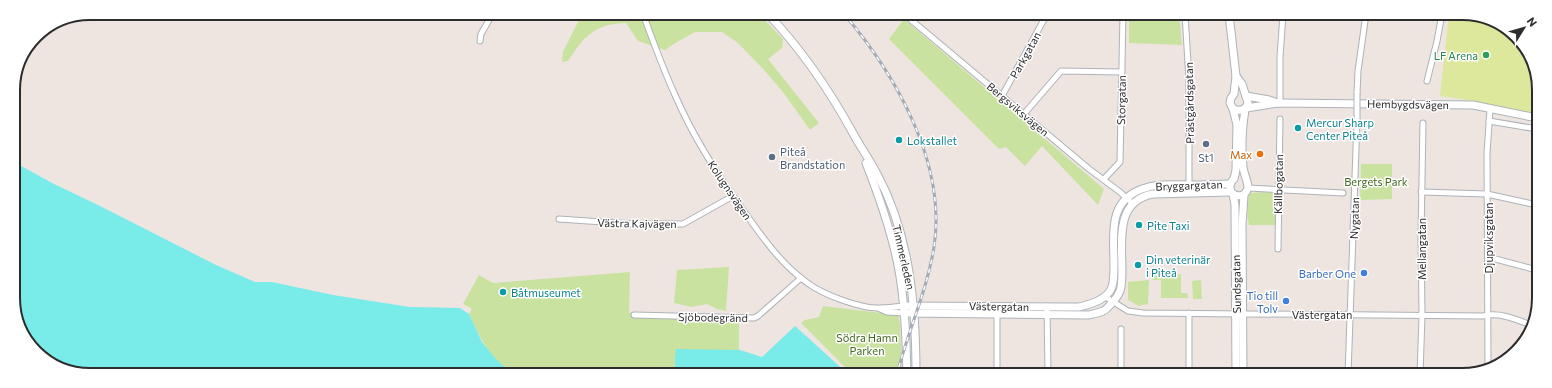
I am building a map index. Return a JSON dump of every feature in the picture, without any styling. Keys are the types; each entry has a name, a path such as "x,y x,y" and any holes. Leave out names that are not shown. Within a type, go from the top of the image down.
{"main road":[{"name":"Timmerleden","path":"773,20 807,60 837,105 877,174 890,203 899,231 910,277 914,305 916,368"},
{"name":"Sundsgatan","path":"1230,20 1236,76 1234,94 1230,103 1233,109 1237,138 1236,170 1232,181 1232,193 1235,205 1243,368"},
{"name":"Sundsgatan","path":"1236,76 1242,84 1248,103 1243,126 1243,155 1246,191 1236,368"},
{"path":"1234,94 1240,93 1246,96"},
{"name":"Hembygdsvägen","path":"1246,96 1279,103"},
{"name":"Hembygdsvägen","path":"1246,108 1279,103 1473,105 1490,110 1532,117"},
{"path":"1233,109 1238,111 1246,108"},
{"name":"Timmerleden","path":"861,148 880,200 898,265 904,309 907,368"},
{"path":"1232,181 1238,178 1245,180"},
{"name":"Bryggargatan","path":"1132,205 1139,199 1149,195 1232,181"},
{"name":"Bryggargatan","path":"1126,198 1135,192 1154,186 1232,193"},
{"path":"1232,193 1240,196 1246,191"},
{"path":"1104,296 1112,288 1114,271 1114,227 1118,209 1126,198"},
{"path":"1113,302 1116,299 1121,287 1122,228 1125,216 1132,205"},
{"name":"Västergatan","path":"904,309 914,313 1047,306 1079,306 1095,302 1104,296"},
{"name":"Västergatan","path":"904,309 914,305 997,309 1047,314 1088,315 1104,311 1113,302"}],"street":[{"path":"480,41 481,34 489,20"},
{"name":"Kolugnsvägen","path":"645,20 659,59 675,96 712,164 732,196 757,230 783,261 809,284 836,298 868,307 904,309"},
{"name":"Bergsviksvägen","path":"911,20 1089,169 1104,179 1132,205"},
{"name":"Parkgatan","path":"1002,96 1044,20"},
{"name":"Storgatan","path":"1104,179 1120,162 1123,20"},
{"name":"Prästgårdsgatan","path":"1185,20 1189,80 1189,189"},
{"path":"1279,103 1283,20"},
{"name":"Nygatan","path":"1348,368 1357,93 1365,20"},
{"path":"1427,81 1441,20"},
{"path":"1024,114 1061,71 1122,72"},
{"name":"Djupviksgatan","path":"1488,363 1487,153 1490,110"},
{"name":"Källbogatan","path":"1278,249 1280,119"},
{"path":"1489,121 1532,128"},
{"name":"Mellangatan","path":"1420,368 1422,315 1420,237 1423,123"},
{"path":"1246,191 1343,193"},
{"path":"1422,192 1488,194 1532,204"},
{"name":"Västra Kajvägen","path":"559,219 632,224 683,224 732,196"},
{"path":"1488,257 1532,268"},
{"name":"Sjöbodegränd","path":"634,315 754,318 801,278"},
{"name":"Västergatan","path":"1104,296 1128,311 1143,312 1488,315 1507,316 1527,324"},
{"path":"1047,306 1048,368"},
{"path":"997,309 997,368"},
{"path":"1189,313 1189,368"},
{"path":"1121,329 1121,368"}],"green space":[{"path":"579,20 765,20 783,39 782,48 768,59 819,123 810,130 783,92 764,70 738,43 722,32 695,32 665,50 638,41 626,23 615,24 598,29 591,33 579,45 568,61 562,62 563,52"},
{"path":"903,20 905,20 1104,189 1098,205 1042,146 1025,166 1006,147 999,149 889,39"},
{"path":"1129,20 1180,20 1182,45 1129,43"},
{"name":"LF Arena","path":"1448,20 1476,21 1493,27 1504,33 1504,48 1519,48 1525,59 1531,76 1532,114 1440,96"},
{"name":"Bergets Park","path":"1361,164 1392,164 1392,199 1360,200"},
{"path":"1251,193 1276,193 1278,225 1249,225 1247,209 1249,196"},
{"path":"729,267 726,311 717,309 707,304 691,307 674,303 677,270"},
{"path":"630,272 629,313 714,315 714,322 739,322 739,352 694,368 504,368 486,347 469,314 472,309 463,304 479,275 493,283"},
{"path":"1152,274 1181,274 1181,293 1187,293 1188,298 1161,298 1161,280 1152,280"},
{"path":"1149,280 1148,304 1139,306 1128,300 1128,282"},
{"path":"1201,280 1202,299 1193,299 1192,281"},
{"name":"Södra Hamn Parken","path":"823,306 898,315 900,324 902,368 846,368 801,323 805,320 819,317"}],"water":[{"path":"20,165 52,183 216,265 255,282 272,282 333,295 410,307 460,308 469,314 482,342 506,368 90,368 76,367 67,364 55,359 40,348 29,333 21,312"},
{"path":"795,326 841,368 675,368 676,349 740,350 762,357"}],"railway":[{"path":"849,20 882,64 899,93 913,122 925,153 933,184 936,216 934,247 927,279 899,368"}],"place":[{"name":"LF Arena","path":"1486,55"},
{"name":"Mercur Sharp Center Piteå","path":"1298,128"},
{"name":"Lokstallet","path":"899,140"},
{"name":"St1","path":"1206,144"},
{"name":"Max","path":"1260,154"},
{"name":"Piteå Brandstation","path":"772,157"},
{"name":"Pite Taxi","path":"1139,225"},
{"name":"Din veterinär i Piteå","path":"1138,265"},
{"name":"Barber One","path":"1364,273"},
{"name":"Båtmuseumet","path":"503,292"},
{"name":"Tio till Tolv","path":"1286,301"}]}
